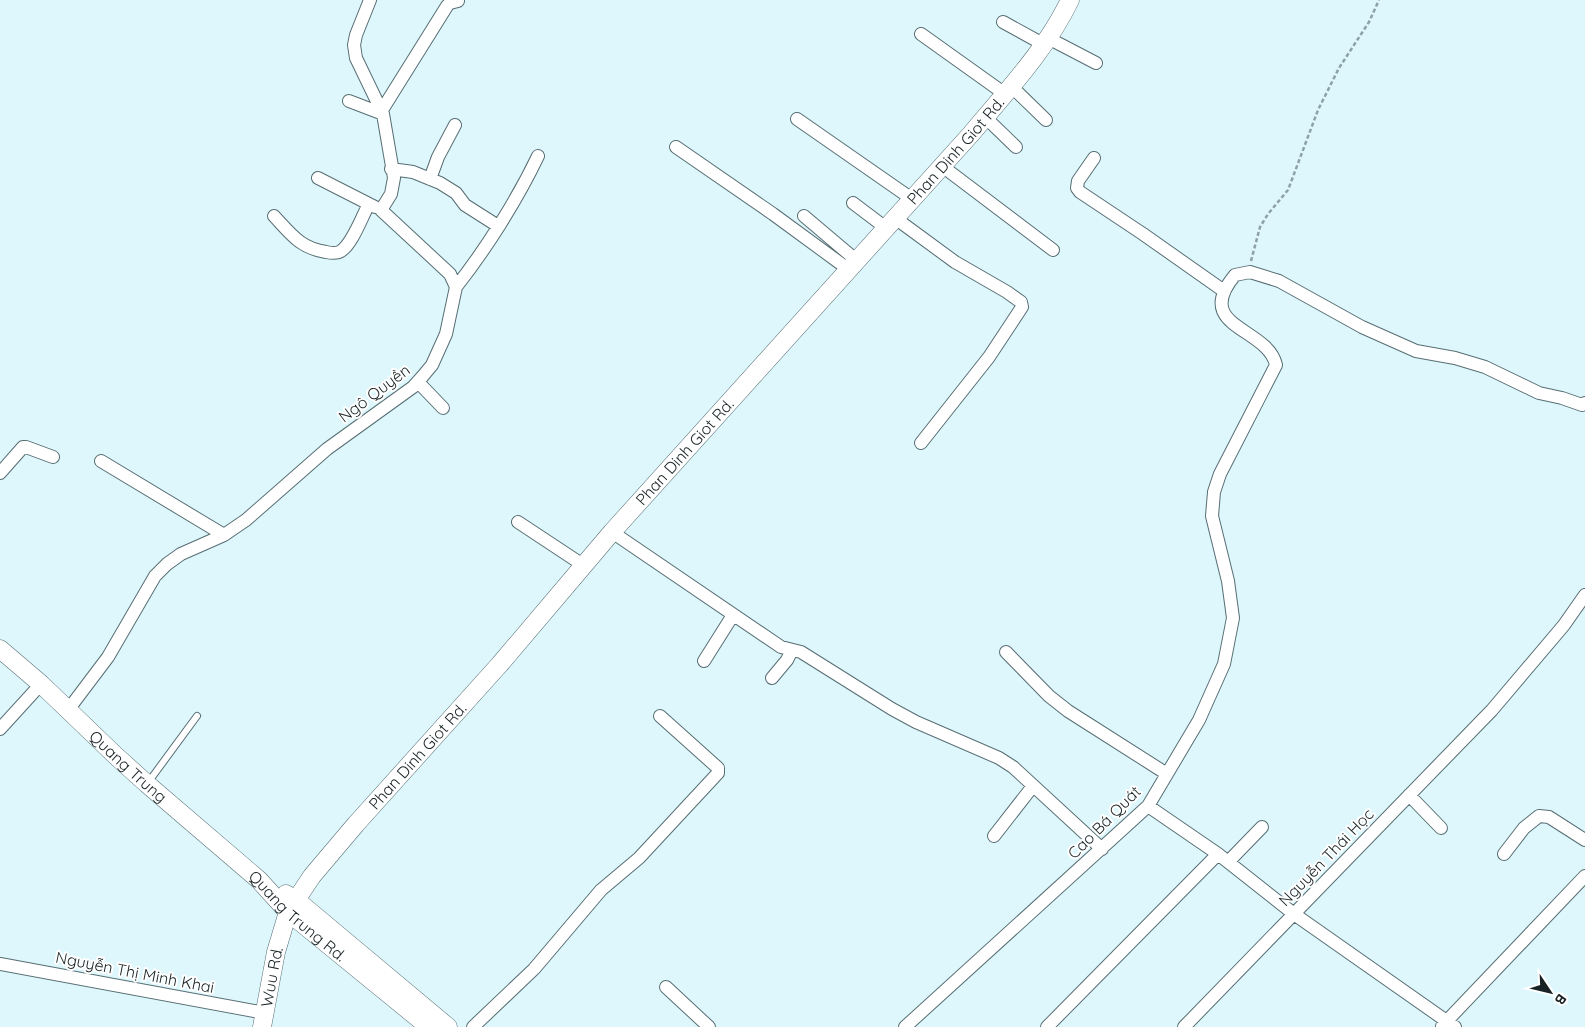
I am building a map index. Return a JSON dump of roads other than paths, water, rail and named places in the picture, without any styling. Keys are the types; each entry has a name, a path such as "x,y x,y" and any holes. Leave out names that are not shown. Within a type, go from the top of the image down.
{"main road":[{"name":"Phan Dinh Giot Rd.","path":"291,906 312,876 356,824 494,671 612,532 985,117 1046,41 1070,0"},
{"name":"Quang Trung","path":"0,649 41,684 147,784 259,880"},
{"name":"Quang Trung Rd.","path":"259,880 448,1027"},
{"name":"Quang Trung Rd.","path":"291,906 429,1027"},
{"name":"Wuu Rd.","path":"264,1020 276,952 291,906"}],"street":[{"path":"370,0 354,45 356,58 383,112 394,178 390,194 381,210"},
{"path":"383,112 447,6 458,1"},
{"path":"1003,22 1096,63"},
{"path":"921,34 1008,90 1046,120"},
{"path":"349,101 383,112"},
{"path":"985,117 1016,147"},
{"path":"797,119 912,199"},
{"path":"430,179 438,157 456,125"},
{"path":"676,147 773,214 852,264"},
{"path":"318,178 381,210 450,274 456,287 474,265 530,173 538,156"},
{"path":"1094,158 1078,181 1077,188 1080,192 1224,291 1235,275 1250,272 1279,281 1362,327 1416,351 1455,358 1484,367 1539,393 1582,404 1585,403"},
{"path":"942,166 1053,250"},
{"path":"391,169 413,172 440,183 456,193 465,205 498,226"},
{"path":"853,203 890,223 1021,302 1022,307 989,357 920,442"},
{"path":"274,216 299,242 314,250 332,253 341,251 352,238 369,204"},
{"path":"804,216 852,264"},
{"name":"Ngô Quyền","path":"68,710 108,657 156,576 167,564 181,554 224,535 246,520 327,449 418,382 432,365 446,334 456,287"},
{"name":"Cao Bá Quát","path":"904,1027 1148,806 1199,720 1224,664 1233,618 1228,581 1212,516 1214,492 1220,474 1276,365 1275,359 1264,347 1231,322 1225,315 1221,298 1224,291"},
{"path":"418,382 443,408"},
{"path":"0,473 26,446 53,457"},
{"path":"100,461 224,535"},
{"path":"518,522 583,565"},
{"path":"612,532 781,647 801,652 916,722 999,758 1013,767 1102,849"},
{"name":"Nguyễn Thái Học","path":"1184,1027 1492,710 1564,625 1585,595"},
{"path":"704,661 733,615"},
{"path":"772,678 792,650"},
{"path":"1006,652 1049,696 1068,711 1167,774"},
{"path":"0,729 41,684"},
{"path":"473,1027 534,969 601,890 639,858 718,773 718,768 660,716"},
{"path":"994,836 1033,786"},
{"path":"1409,795 1441,828"},
{"path":"1148,806 1223,858 1294,914 1448,1025 1585,876"},
{"path":"1504,854 1524,828 1539,816 1549,817 1585,840"},
{"path":"1047,1027 1223,858 1262,827"},
{"name":"Nguyễn Thị Minh Khai","path":"0,964 264,1020"},
{"path":"666,987 708,1027"}],"lane":[{"path":"147,784 197,716"}]}
